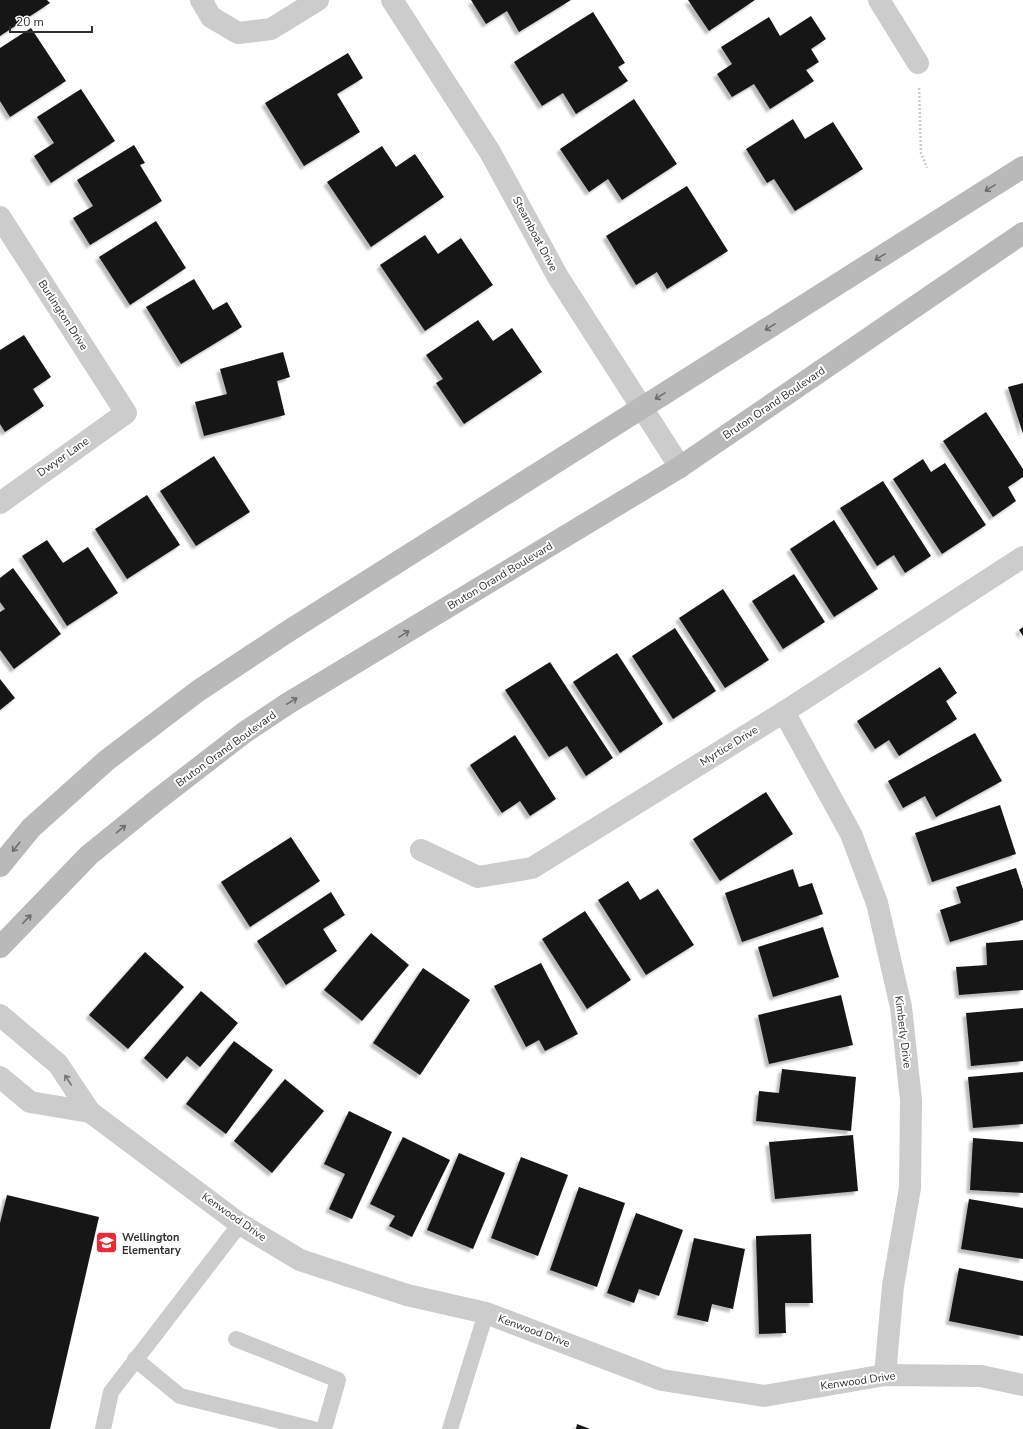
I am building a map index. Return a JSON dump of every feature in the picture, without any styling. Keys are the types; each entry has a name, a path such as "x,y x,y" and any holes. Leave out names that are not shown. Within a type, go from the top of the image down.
{"main road":[{"path":"0,866 31,828 108,760 198,691 287,632 1023,167"},
{"name":"Bruton Orand Boulevard","path":"0,947 89,855 245,732 287,704 680,467 1023,234"}],"street":[{"path":"201,0 211,17 238,33 271,29 318,0"},
{"name":"Steamboat Drive","path":"392,0 490,152 558,277 680,467"},
{"path":"879,0 918,63"},
{"name":"Burlington Drive","path":"0,217 126,413"},
{"name":"Dwyer Lane","path":"0,503 126,413"},
{"name":"Myrtice Drive","path":"421,850 478,877 532,868 784,712 1023,557"},
{"name":"Kimberly Drive","path":"784,712 851,834 877,903 902,1007 911,1100 910,1188 893,1286 885,1375"},
{"name":"Kenwood Drive","path":"0,1015 58,1064 90,1112 240,1224 300,1260 407,1296 486,1313 662,1380 764,1396 885,1375 981,1376 1023,1385"},
{"name":"Kenwood Drive","path":"0,1077 30,1102 90,1112"}],"lane":[{"path":"103,1429 111,1392 240,1224"},
{"path":"450,1429 486,1313"},
{"path":"236,1339 338,1380 324,1429"},
{"path":"135,1359 180,1396 313,1429"}],"path":[{"path":"918,63 921,153 927,168"}],"building":[{"path":"0,0 47,0 50,3 0,36"},
{"path":"471,0 571,0 519,32 507,11 486,24"},
{"path":"688,0 755,0 709,31"},
{"path":"593,12 625,63 618,67 628,81 576,114 563,93 542,106 514,62"},
{"path":"811,16 826,39 811,49 819,62 806,70 814,81 770,109 754,84 732,97 717,74 732,64 721,47 769,17 780,36"},
{"path":"31,28 66,81 10,117 0,101 0,48"},
{"path":"348,53 363,78 337,94 360,132 304,166 265,103"},
{"path":"81,89 115,141 51,183 34,156 54,143 37,117"},
{"path":"634,99 677,164 622,200 608,179 589,192 560,149"},
{"path":"793,119 805,139 833,122 863,169 795,211 774,179 767,183 746,149"},
{"path":"134,145 145,163 140,165 162,201 90,245 73,218 93,206 77,180"},
{"path":"382,146 396,167 415,154 444,197 371,247 327,182"},
{"path":"687,186 728,251 667,289 657,272 636,285 606,236"},
{"path":"156,221 186,268 130,305 99,257"},
{"path":"425,235 438,254 461,238 493,285 425,331 380,265"},
{"path":"194,279 213,310 227,302 242,327 181,364 146,307"},
{"path":"478,320 493,341 512,328 542,372 464,424 436,383 443,379 426,355"},
{"path":"24,335 51,377 33,389 44,406 5,432 0,424 0,350"},
{"path":"283,352 290,377 277,381 285,415 204,436 195,402 227,394 220,369"},
{"path":"1023,383 1023,434 1008,387"},
{"path":"986,412 1023,469 1023,477 1008,487 1016,501 993,517 943,441"},
{"path":"214,456 250,512 196,546 160,491"},
{"path":"923,459 931,472 945,463 986,525 942,554 893,479"},
{"path":"883,481 931,556 905,573 894,555 877,566 840,508"},
{"path":"147,495 180,545 127,579 95,529"},
{"path":"834,520 878,589 834,617 790,549"},
{"path":"47,540 63,563 88,547 118,593 67,626 22,556"},
{"path":"13,568 61,634 14,669 0,650 0,612 5,609 0,602 0,578"},
{"path":"794,574 825,622 783,649 752,601"},
{"path":"723,589 769,660 725,688 679,618"},
{"path":"1023,627 1023,636 1019,630"},
{"path":"675,628 716,691 673,719 632,656"},
{"path":"617,653 663,724 620,753 573,682"},
{"path":"550,662 613,758 586,776 567,746 549,757 505,690"},
{"path":"940,667 957,693 946,701 957,719 899,756 889,740 875,749 857,721"},
{"path":"0,679 15,698 0,710"},
{"path":"975,733 1002,781 936,817 925,796 903,808 888,781"},
{"path":"515,735 556,799 530,816 520,801 502,813 470,765"},
{"path":"766,792 793,834 720,881 693,839"},
{"path":"1000,805 1016,854 932,882 915,833"},
{"path":"291,837 320,881 250,927 221,882"},
{"path":"1016,868 1023,889 1023,920 950,942 940,910 961,903 956,887"},
{"path":"793,869 799,887 812,883 823,914 742,942 725,893"},
{"path":"628,881 640,900 658,889 694,945 646,975 598,900"},
{"path":"331,892 345,915 323,929 337,951 286,985 257,941"},
{"path":"585,911 631,980 587,1009 542,939"},
{"path":"823,927 839,977 773,997 758,947"},
{"path":"371,933 409,965 362,1021 324,990"},
{"path":"1023,940 1023,990 959,995 956,967 987,965 986,943"},
{"path":"145,952 184,987 128,1049 89,1015"},
{"path":"541,963 578,1034 545,1051 539,1040 526,1047 494,986"},
{"path":"423,968 470,1000 420,1075 373,1043"},
{"path":"201,991 238,1023 200,1067 187,1056 167,1079 144,1058"},
{"path":"841,995 853,1045 769,1064 758,1015"},
{"path":"1023,1008 1023,1061 971,1066 966,1013"},
{"path":"234,1041 273,1070 226,1134 186,1104"},
{"path":"782,1069 856,1077 851,1131 756,1121 759,1091 779,1093"},
{"path":"1023,1072 1023,1124 973,1128 968,1077"},
{"path":"285,1079 324,1111 272,1173 234,1141"},
{"path":"349,1111 392,1132 352,1219 329,1209 345,1174 324,1164"},
{"path":"853,1135 858,1191 775,1199 769,1142"},
{"path":"403,1137 450,1160 412,1237 389,1226 395,1216 370,1204"},
{"path":"973,1138 1023,1142 1023,1193 970,1190"},
{"path":"459,1153 505,1173 473,1249 427,1230"},
{"path":"521,1157 568,1175 538,1256 491,1238"},
{"path":"579,1187 625,1203 597,1287 550,1270"},
{"path":"7,1195 99,1217 50,1429 0,1429 0,1223"},
{"path":"969,1199 1023,1208 1023,1259 961,1249"},
{"path":"636,1213 683,1230 659,1296 639,1289 634,1303 607,1293"},
{"path":"811,1234 813,1303 785,1303 786,1333 759,1334 756,1236"},
{"path":"694,1238 745,1249 733,1309 712,1304 708,1322 677,1315"},
{"path":"959,1268 1023,1281 1023,1336 949,1321"},
{"path":"577,1424 590,1429 576,1429"}],"place":[{"name":"Wellington Elementary","path":"106,1243"}]}
